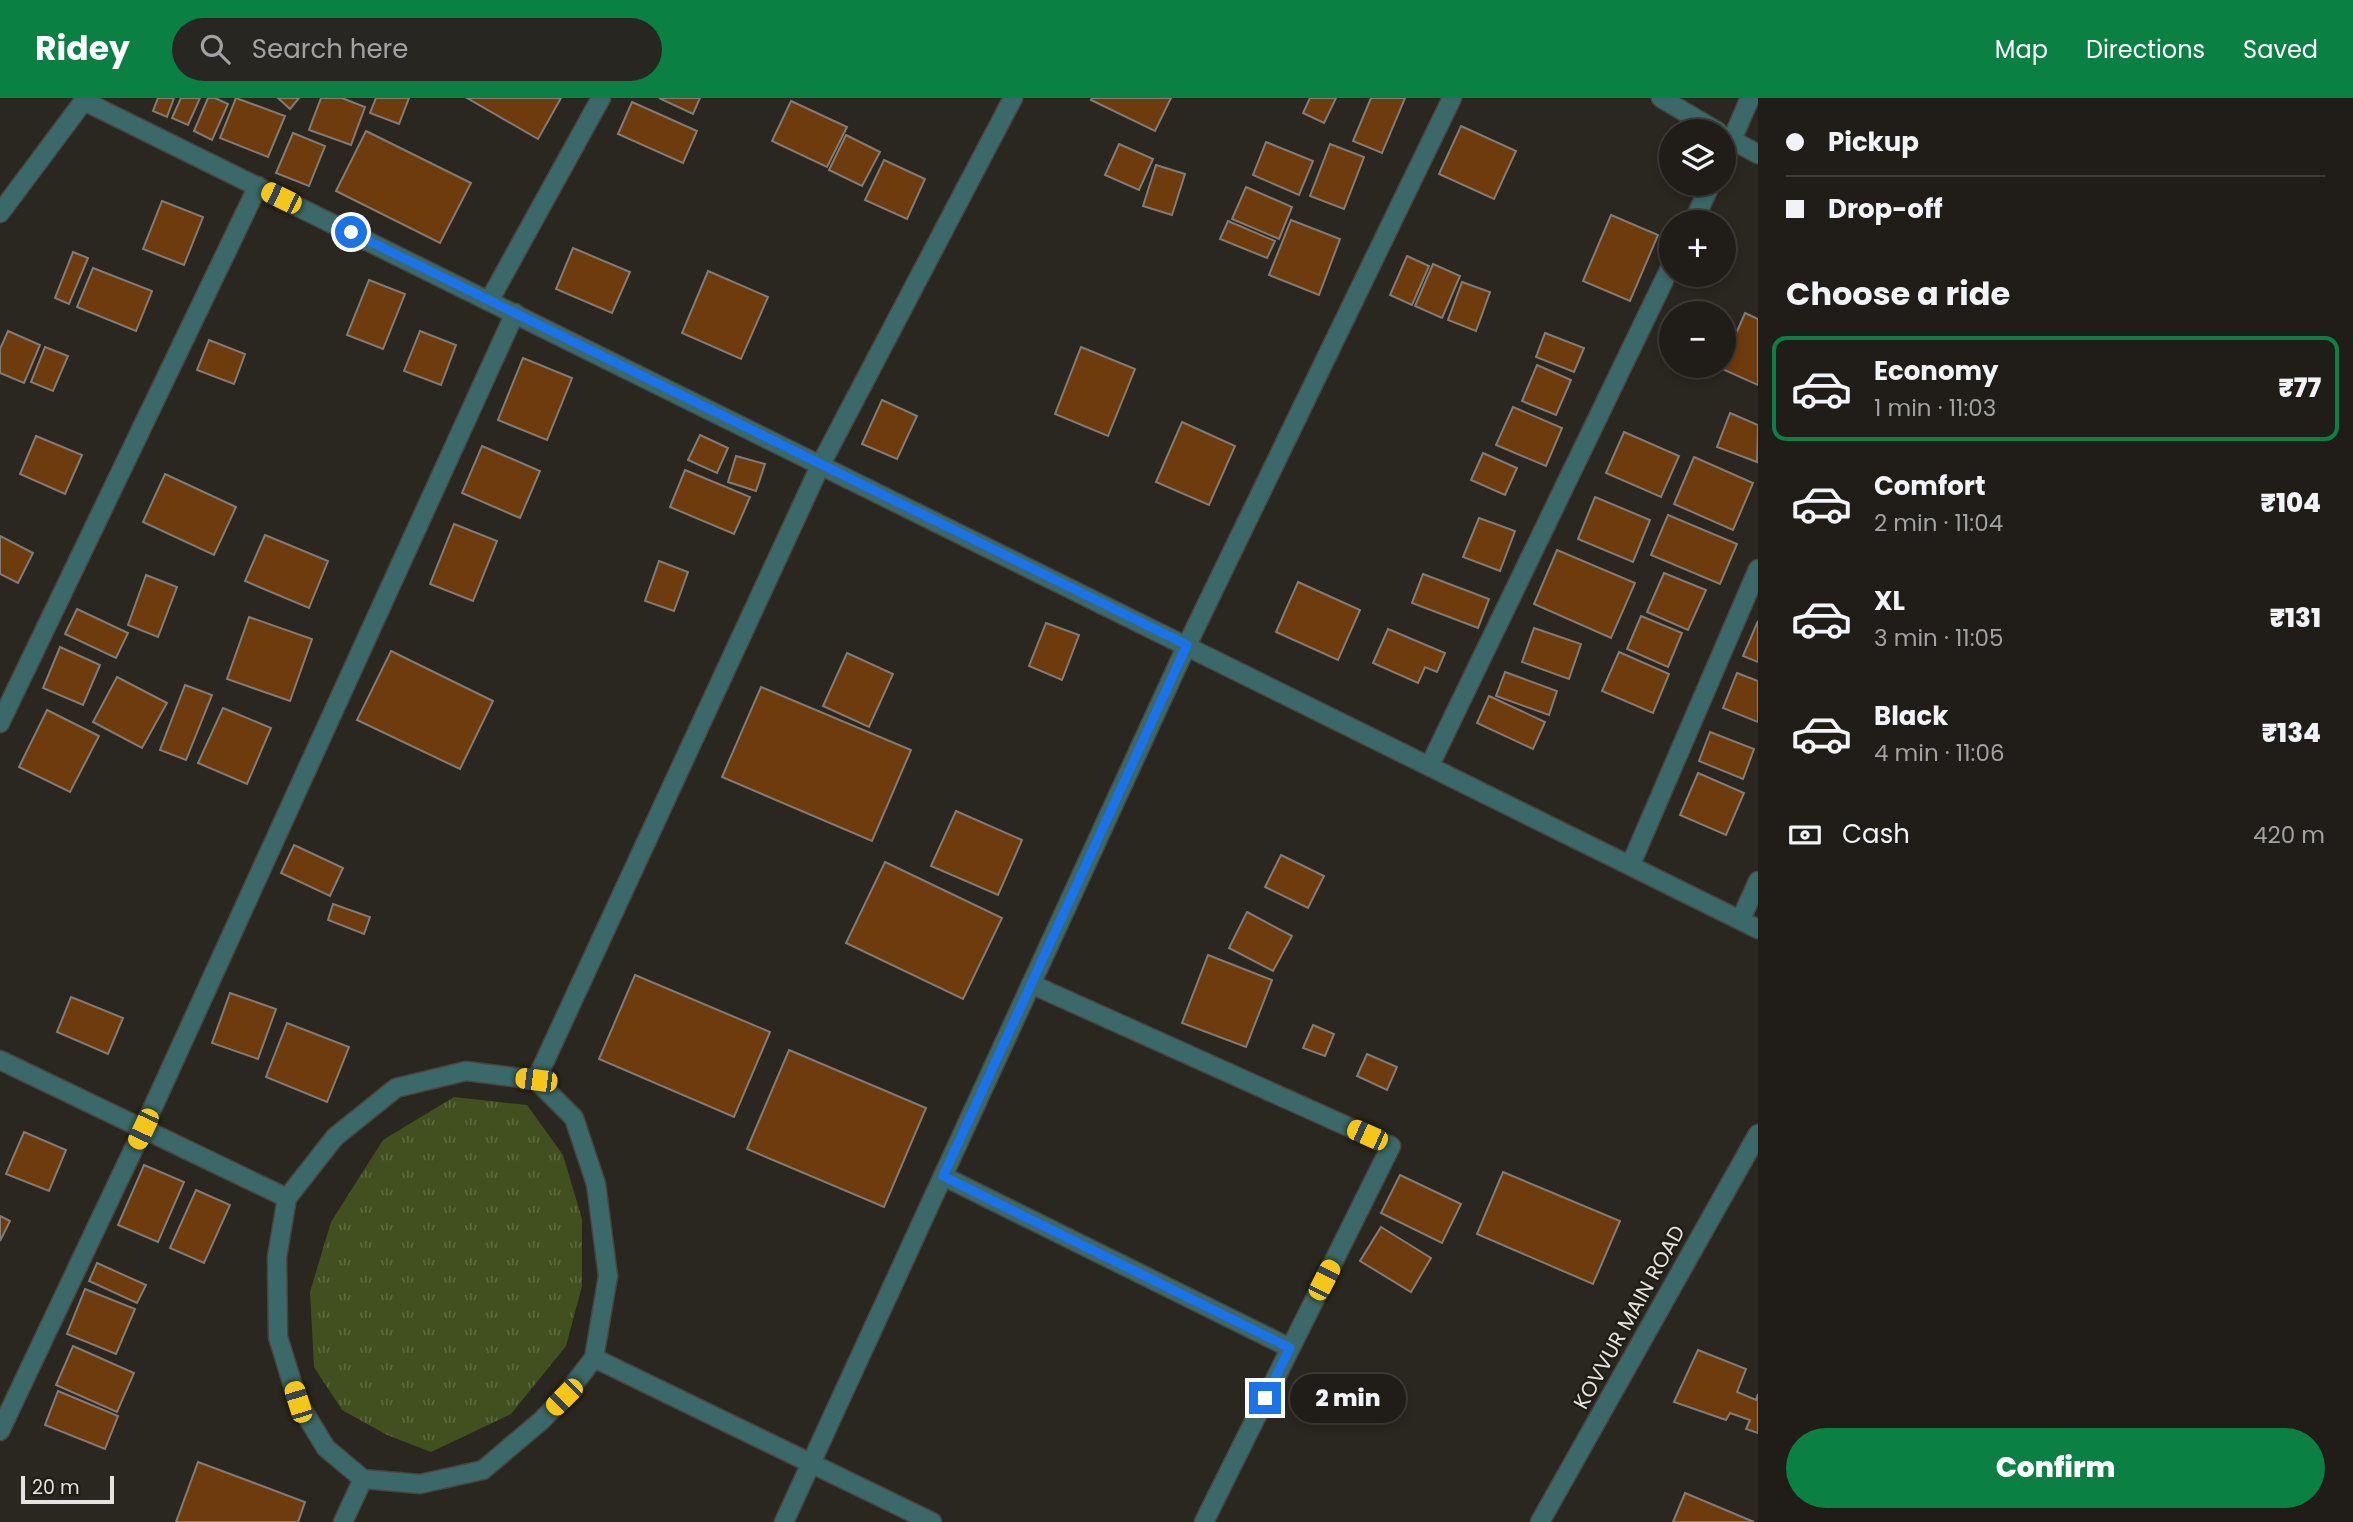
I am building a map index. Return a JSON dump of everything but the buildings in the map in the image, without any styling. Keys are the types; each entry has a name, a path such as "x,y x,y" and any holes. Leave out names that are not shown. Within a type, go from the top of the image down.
{"street":[{"path":"489,301 601,98"},
{"path":"536,1080 821,464 1013,98"},
{"path":"784,1522 1187,645 1452,98"},
{"path":"1661,98 1696,119"},
{"path":"1736,119 1750,98"},
{"path":"0,213 85,99 1758,929"},
{"path":"1736,142 1758,154"},
{"path":"0,723 258,186"},
{"path":"1430,765 1661,287"},
{"path":"0,1432 143,1129 515,313"},
{"path":"1631,864 1758,569"},
{"path":"1741,919 1758,881"},
{"path":"1031,984 1391,1146 1204,1522"},
{"path":"0,1060 287,1198"},
{"path":"466,1071 536,1080 575,1118 596,1184 608,1276 594,1358 556,1404 483,1471 420,1484 363,1479 327,1448 298,1402 278,1337 277,1257 287,1198 335,1137 396,1088 466,1071"},
{"name":"KOVVUR MAIN ROAD","path":"1540,1522 1758,1134"},
{"path":"943,1176 1290,1348"},
{"path":"594,1358 932,1522"},
{"path":"343,1522 363,1479"}],"green space":[{"path":"454,1097 527,1105 563,1155 582,1219 582,1286 566,1346 511,1414 431,1452 387,1435 342,1410 314,1367 310,1292 331,1222 383,1140"}],"route":[{"path":"351,232 1187,645 943,1176 1290,1348 1265,1398"}]}
